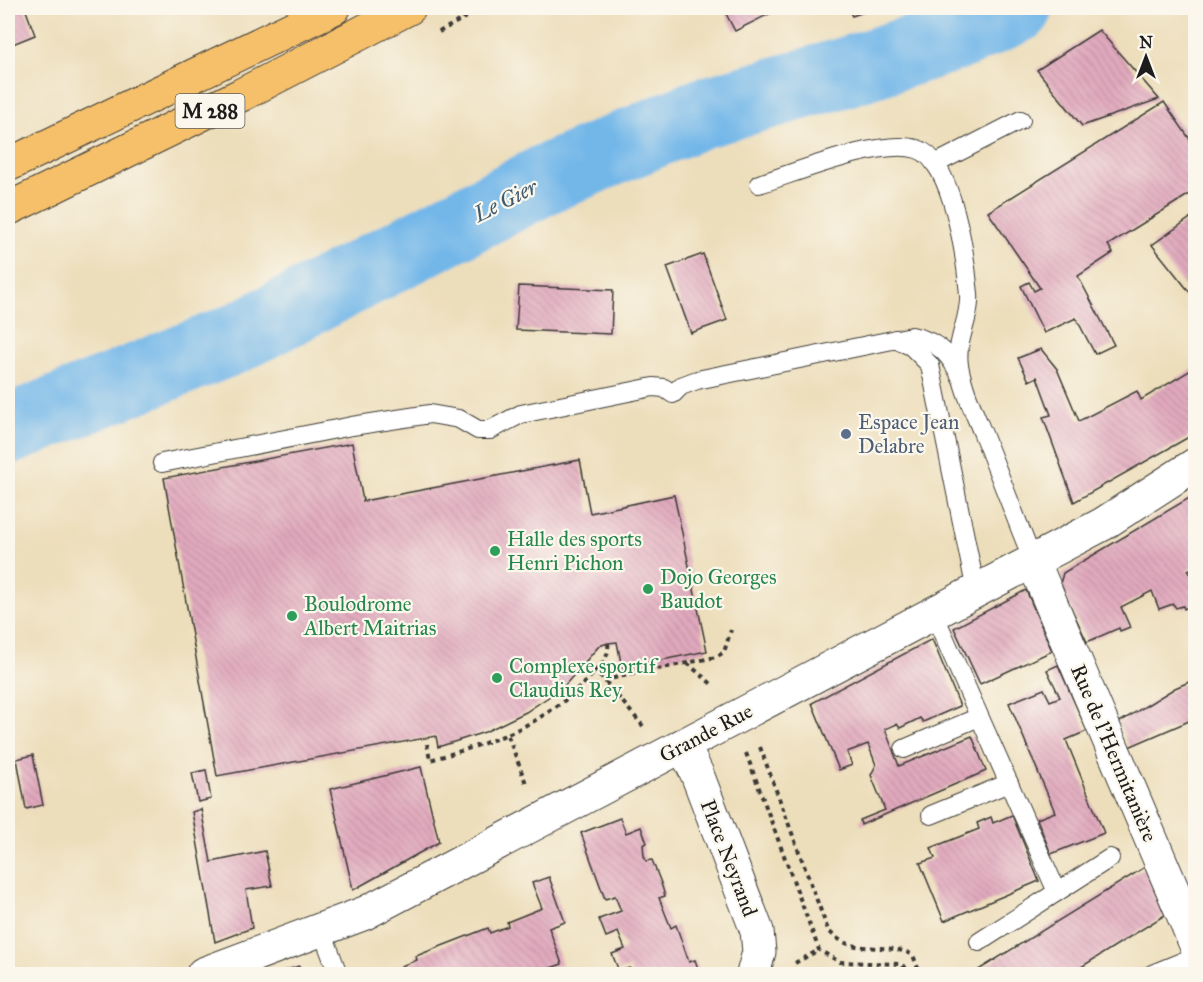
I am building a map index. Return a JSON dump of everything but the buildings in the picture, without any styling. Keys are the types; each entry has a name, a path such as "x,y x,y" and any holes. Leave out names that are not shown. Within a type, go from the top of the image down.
{"main road":[{"name":"M 288","path":"8,165 334,8"},
{"name":"M 288","path":"8,209 242,95 409,8"}],"street":[{"name":"Grande Rue","path":"210,973 365,913 1103,524 1196,464"},
{"name":"Rue de l'Hermitanière","path":"1033,561 1196,945"},
{"name":"Place Neyrand","path":"674,750 698,774 757,931 759,952 753,974"}],"lane":[{"path":"935,164 1021,120"},
{"path":"759,184 878,148 901,146 920,149 935,164 952,197 969,294 969,310 959,346 962,379"},
{"path":"162,463 352,426 430,414 459,420 478,430 490,430 521,414 653,387 664,388 673,394 681,386 697,380 912,336 941,346 951,358 962,379 1033,561"},
{"path":"895,339 911,346 930,365 976,591"},
{"path":"934,614 1057,892"},
{"path":"904,749 979,717"},
{"path":"932,815 1009,783"},
{"path":"979,942 1110,858"},
{"path":"322,931 338,975"},
{"path":"1152,975 1196,956"}],"path":[{"path":"604,680 716,657 724,652 731,630"},
{"path":"427,744 430,760 508,736 548,712 595,671 608,656 609,644"},
{"path":"586,663 674,750"},
{"path":"747,711 828,930 842,943 858,948 898,948 913,955 920,975"},
{"path":"508,736 540,821"},
{"path":"738,748 747,753 819,950 840,962 899,964 905,967 908,975"},
{"path":"789,969 809,953 819,950"}],"waterway":[{"name":"Le Gier","path":"8,430 237,338 546,179 699,114 842,73 959,35 1018,8"}],"place":[{"name":"Espace Jean Delabre","path":"846,434"},
{"name":"Halle des sports Henri Pichon","path":"495,551"},
{"name":"Dojo Georges Baudot","path":"648,589"},
{"name":"Boulodrome Albert Maitrias","path":"292,616"},
{"name":"Complexe sportif Claudius Rey","path":"497,678"}]}
